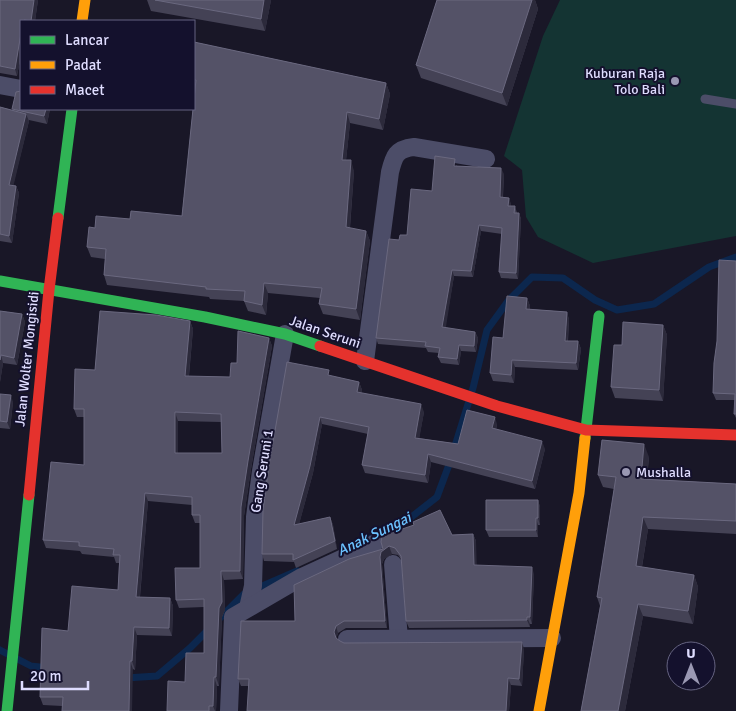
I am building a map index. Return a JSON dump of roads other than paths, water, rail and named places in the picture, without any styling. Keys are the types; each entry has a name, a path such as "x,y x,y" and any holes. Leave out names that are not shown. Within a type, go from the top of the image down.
{"street":[{"path":"82,20 85,0"},
{"path":"0,85 20,89"},
{"name":"Jalan Wolter Mongisidi","path":"7,711 49,290 72,110"},
{"path":"365,361 390,172 394,155 404,148 414,146 486,159"},
{"name":"Jalan Seruni","path":"0,281 205,317 285,334 498,406 586,430 736,435"},
{"path":"539,711 579,493 599,316"},
{"name":"Gang Seruni 1","path":"248,608 253,586 256,508 285,334"},
{"path":"228,711 233,617 300,578 374,544"},
{"path":"393,564 399,639"},
{"path":"347,639 552,638"}],"lane":[{"path":"705,99 736,104"}],"waterway":[{"name":"Anak Sungai","path":"369,539 405,522 437,497 473,388 487,330 508,301 532,277 563,278 595,300 617,310 654,304 709,267 736,257"},
{"name":"Anak Sungai","path":"126,678 157,676 190,648 244,594 297,571"},
{"name":"Anak Sungai","path":"0,650 31,666 48,668"}],"place":[{"name":"Kuburan Raja Tolo Bali","path":"675,81"},
{"name":"Mushalla","path":"626,472"}]}
